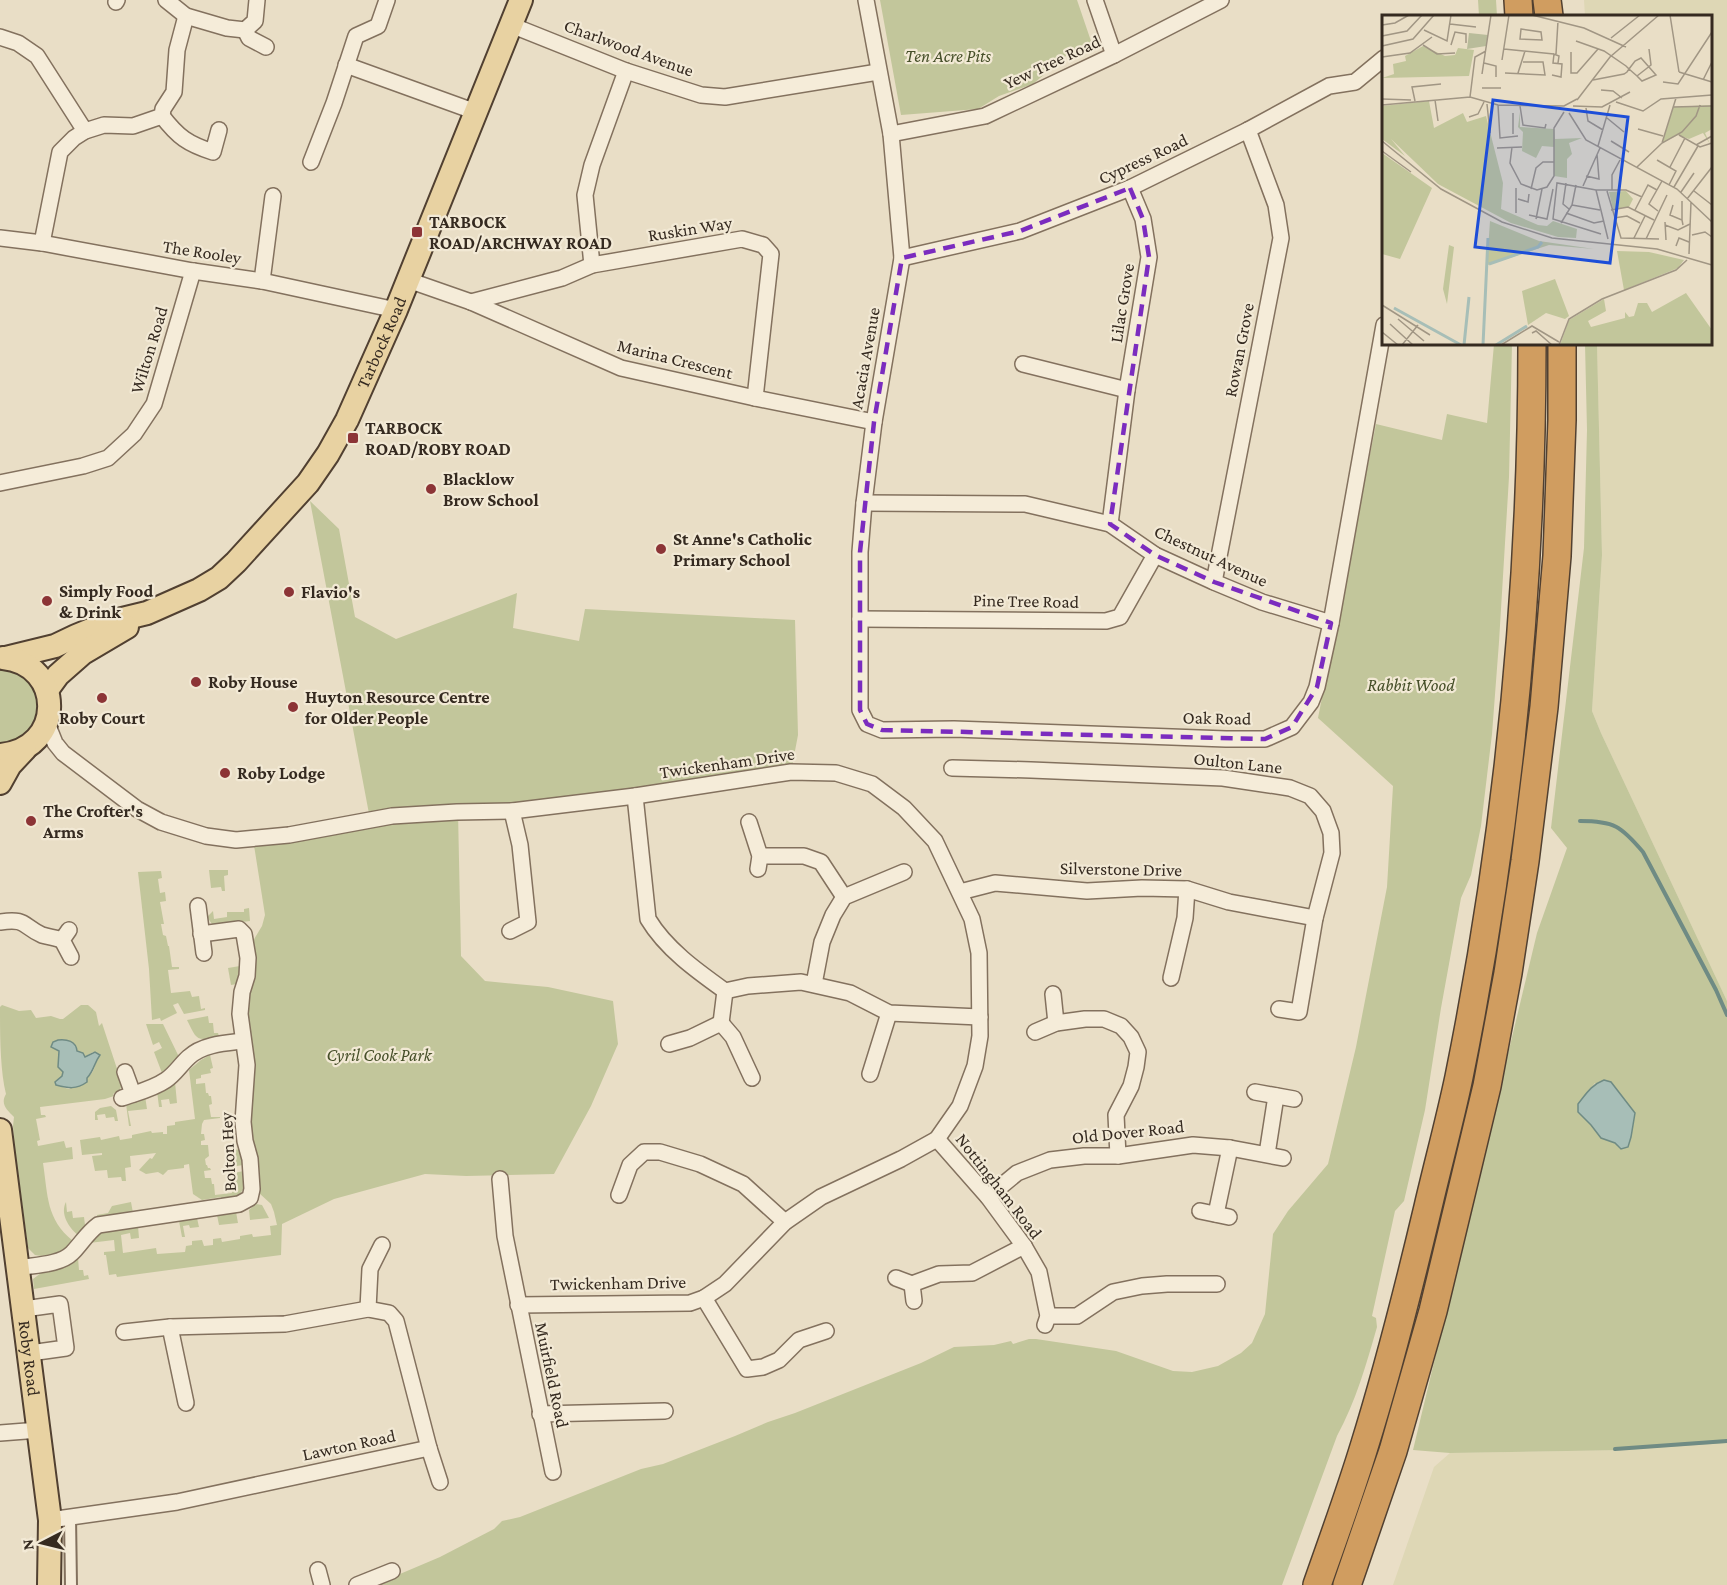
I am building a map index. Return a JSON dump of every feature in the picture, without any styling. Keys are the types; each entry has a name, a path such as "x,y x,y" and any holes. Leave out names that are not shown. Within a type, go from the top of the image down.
{"highway":[{"path":"1518,0 1519,15"},
{"path":"1547,0 1548,15"},
{"path":"1317,1585 1364,1448 1405,1305 1458,1079 1479,970 1497,853 1515,706 1526,553 1532,345"},
{"path":"1347,1585 1393,1450 1433,1311 1487,1086 1509,973 1544,707 1557,556 1562,345"}],"main road":[{"name":"Tarbock Road","path":"3,658 56,646 110,622 147,613 199,590 219,578 308,483 347,420 396,310 521,0"},
{"name":"Tarbock Road","path":"47,690 58,675 83,653 119,633 147,613"},
{"path":"0,783 10,765 41,734 47,723 50,706 47,690 41,678 19,661 3,658"},
{"path":"0,755 12,754 28,747"},
{"name":"Roby Road","path":"1,1144 39,1430 60,1519 49,1585"}],"street":[{"path":"166,0 186,16 227,28 246,30"},
{"path":"246,30 255,21 257,0"},
{"path":"311,162 356,36 378,26 387,0"},
{"name":"Acacia Avenue","path":"866,0 891,134 902,258 874,422 860,552 860,710 867,724"},
{"path":"1095,0 1114,55"},
{"name":"Yew Tree Road","path":"891,134 985,116 1114,55 1199,5 1221,0"},
{"path":"186,16 177,50 174,92 163,109 162,116 176,134 192,145 213,152 219,130"},
{"name":"Charlwood Avenue","path":"511,25 626,71 700,95 725,97 878,72"},
{"path":"246,30 249,38 266,47"},
{"path":"0,37 18,43 37,56 86,131"},
{"name":"Cypress Road","path":"902,258 1020,231 1130,189 1248,130 1329,86 1355,82 1382,59"},
{"path":"346,64 476,112"},
{"path":"592,264 585,195 592,165 626,71"},
{"path":"42,243 60,152 74,138 86,131 104,125 134,126 162,116"},
{"name":"Rowan Grove","path":"1214,582 1281,238 1276,205 1248,130"},
{"name":"Lilac Grove","path":"1110,524 1127,390 1149,257 1143,219 1130,189"},
{"path":"262,281 273,196"},
{"name":"The Rooley","path":"0,238 42,243 193,271 262,281 396,310"},
{"name":"Ruskin Way","path":"471,302 562,278 592,264 742,239 763,245 771,254 755,398"},
{"name":"Wilton Road","path":"0,483 83,466 108,458 134,434 154,404 193,271"},
{"name":"Marina Crescent","path":"408,280 471,302 621,368 874,422"},
{"name":"Oak Road","path":"867,724 882,730 954,729 1265,739 1292,728 1311,702 1317,687 1331,623 1382,331"},
{"path":"1023,364 1127,390"},
{"name":"Chestnut Avenue","path":"864,503 1025,504 1110,524 1155,555 1214,582 1262,602 1331,623"},
{"name":"Pine Tree Road","path":"860,619 1106,621 1120,617 1155,555"},
{"name":"Twickenham Drive","path":"47,723 55,744 63,753 137,809 161,822 195,833 236,840 289,835 392,816 512,810 636,796 791,772 836,773 872,784 904,808 935,841 972,919 980,953 980,1036 975,1066 960,1106 937,1139 901,1159 820,1197 785,1222 725,1284 704,1299 690,1303 518,1305"},
{"name":"Twickenham Drive","path":"28,747 63,753"},
{"name":"Oulton Lane","path":"952,768 1223,778 1290,788 1310,796 1323,811 1331,832 1332,853 1315,918 1299,1012 1279,1009"},
{"path":"636,796 648,919 663,940 695,969 725,991 748,986 801,982 850,993 889,1013 980,1017"},
{"path":"510,931 528,922 520,845 512,810"},
{"path":"749,822 759,862 804,856 821,862 844,897"},
{"path":"814,984 822,942 844,897 904,872"},
{"name":"Silverstone Drive","path":"960,892 995,884 1087,891 1142,888 1187,889 1229,902 1315,918"},
{"path":"1171,978 1185,918 1187,889"},
{"path":"198,906 204,953"},
{"path":"0,922 10,920 23,922 44,935 66,935 71,957"},
{"name":"Bolton Hey","path":"18,1268 62,1260 71,1254 88,1232 98,1224 239,1204 250,1198 252,1176 243,1122 247,1065 240,1004 248,964 248,951 244,934 239,929 201,934"},
{"path":"725,991 721,1023 733,1036 752,1078"},
{"path":"1053,994 1056,1023"},
{"path":"870,1074 889,1013"},
{"path":"1035,1032 1056,1023 1104,1019 1121,1026 1131,1037 1138,1052 1131,1086 1116,1115 1118,1156"},
{"path":"669,1044 690,1038 721,1023"},
{"path":"125,1072 127,1096 168,1079 197,1051 243,1041"},
{"path":"1255,1092 1294,1099"},
{"path":"1267,1154 1276,1096"},
{"name":"Nottingham Road","path":"937,1139 987,1197 1024,1246 1038,1272 1046,1321 1077,1316 1113,1292 1167,1284 1217,1284"},
{"name":"Old Dover Road","path":"987,1197 1017,1173 1050,1160 1084,1156 1118,1156 1194,1145 1230,1148 1283,1158"},
{"path":"1200,1211 1222,1216 1230,1148"},
{"path":"619,1195 630,1165 644,1152 660,1152 700,1164 742,1184 785,1222"},
{"name":"Muirfield Road","path":"500,1179 505,1236 553,1472"},
{"path":"368,1309 370,1269 382,1245"},
{"path":"896,1278 912,1284 939,1274 972,1273 1024,1246"},
{"path":"912,1284 914,1301"},
{"path":"704,1299 747,1369 763,1367 779,1360 800,1340 825,1331"},
{"path":"24,1309 60,1304 66,1348 30,1353"},
{"path":"124,1332 170,1327 285,1324 368,1309 389,1313 396,1321 440,1482"},
{"path":"170,1327 186,1403"},
{"path":"540,1414 665,1411"},
{"path":"0,1433 39,1430"},
{"name":"Lawton Road","path":"60,1519 177,1502 429,1448"},
{"path":"60,1519 71,1585"},
{"path":"357,1585 392,1571"}],"highlighted area":[{"path":"1130,188 1143,219 1149,257 1110,524 1155,555 1214,582 1331,623 1317,687 1292,727 1265,739 882,730 867,724 860,710 860,552 874,422 902,258 1020,231"}],"shaded area":[{"path":"1584,0 1727,0 1727,1001 1592,711 1602,555 1597,345 1712,345 1712,15 1585,15"},
{"path":"1727,1443 1727,1585 1393,1585 1434,1467 1450,1453 1624,1450"}],"green space":[{"name":"Ten Acre Pits","path":"880,0 1077,0 1092,44 1067,55 1033,84 999,96 978,109 901,115"},
{"path":"1478,0 1496,0 1497,15 1479,15"},
{"name":"Rabbit Wood","path":"1494,345 1512,345 1509,477 1499,642 1492,734 1481,826 1471,875 1461,898 1425,1110 1404,1201 1395,1211 1372,1316 1376,1318 1377,1327 1365,1369 1337,1436 1282,1585 374,1585 440,1557 494,1529 502,1521 520,1517 641,1469 663,1464 921,1363 954,1347 994,1345 1011,1341 1013,1344 1036,1339 1116,1351 1173,1371 1192,1372 1218,1366 1241,1353 1252,1343 1265,1314 1273,1234 1288,1211 1328,1164 1356,1047 1387,887 1393,786 1318,718 1376,424 1442,440 1447,414 1487,423"},
{"path":"1585,345 1597,345 1602,555 1592,711 1727,1001 1727,1443 1624,1450 1450,1453 1413,1450 1537,933 1567,848 1551,828 1584,548 1587,430","holes":["1595,1083 1633,1127 1628,1147 1621,1149 1615,1143 1601,1138 1578,1112 1578,1104"]},
{"name":"Cyril Cook Park","path":"310,501 339,529 355,617 396,639 517,593 513,628 579,641 585,609 795,620 798,735 791,772 458,812 461,956 485,981 548,987 613,1001 618,1044 591,1106 554,1174 466,1176 425,1174 334,1199 282,1224 281,1255 117,1277 116,1274 109,1275 104,1252 115,1251 114,1240 89,1243 99,1232 138,1226 139,1238 131,1239 130,1233 121,1235 123,1253 156,1248 157,1254 185,1252 186,1246 192,1245 192,1241 202,1240 204,1246 213,1245 213,1239 221,1238 222,1242 252,1234 253,1237 271,1235 270,1226 277,1225 271,1204 259,1193 251,1128 245,1011 253,941 262,926 265,915 253,839 370,819"},
{"path":"0,667 26,675 40,697 37,723 20,741 0,745"},
{"path":"209,870 228,870 228,875 224,876 225,891 222,891 221,887 211,888"},
{"path":"161,871 162,878 158,879 160,893 165,892 166,901 160,902 164,924 161,924 163,935 166,936 169,946 172,967 179,967 179,969 168,970 171,993 190,991 192,997 199,996 201,1009 205,1008 205,1010 184,1014 178,1003 173,1005 177,1013 161,1021 160,1018 152,1020 149,969 138,872"},
{"path":"249,908 250,921 218,925 212,924 207,917 213,911 214,919 227,917 227,912 244,912 244,909"},
{"path":"240,966 237,984 231,985 228,968"},
{"path":"2,1005 19,1011 31,1010 36,1018 51,1016 63,1019 81,1005 88,1005 96,1012 99,1026 102,1023 122,1084 120,1090 113,1094 114,1096 105,1099 40,1107 41,1115 46,1117 36,1119 40,1140 37,1141 38,1146 64,1141 66,1148 72,1147 73,1159 43,1163 53,1215 64,1233 73,1241 65,1249 51,1255 35,1255 28,1248 14,1143 14,1117 4,1104 6,1094 1,1063 0,1007","holes":["58,1040 85,1057 93,1052 100,1055 90,1076 69,1089 56,1085 55,1082 63,1072 58,1067 59,1051 55,1048"]},
{"path":"208,1016 209,1023 213,1023 214,1033 218,1033 219,1036 198,1038 187,1020"},
{"path":"146,1024 163,1024 179,1057 162,1073 154,1052 162,1048 159,1042 153,1045"},
{"path":"210,1055 213,1068 210,1069 211,1073 201,1075 201,1078 196,1079 196,1084 205,1083 206,1093 211,1096 212,1104 209,1105 211,1117 220,1117 204,1120 202,1124 201,1134 204,1134 205,1140 201,1141 201,1145 208,1145 209,1156 205,1159 206,1165 211,1170 204,1171 205,1178 211,1178 215,1195 232,1193 231,1185 235,1184 233,1173 244,1171 244,1188 238,1197 202,1200 193,1194 189,1164 184,1165 184,1168 168,1170 163,1175 158,1172 146,1174 139,1170 156,1153 130,1156 131,1167 125,1168 126,1181 122,1181 121,1177 108,1178 107,1170 95,1171 92,1156 102,1155 102,1153 82,1155 80,1140 100,1137 101,1140 119,1136 120,1140 151,1131 167,1134 167,1126 175,1125 175,1122 195,1119 189,1070"},
{"path":"175,1082 177,1103 170,1104 169,1099 161,1100 162,1107 159,1107 157,1091"},
{"path":"145,1096 147,1109 128,1111 131,1126 129,1126 126,1104"},
{"path":"111,1106 116,1110 118,1121 115,1121 114,1117 106,1118 105,1114 97,1115 98,1120 95,1120 95,1112 100,1108"},
{"path":"240,1149 243,1165 231,1167 234,1163 233,1156 229,1156 228,1151"},
{"path":"66,1202 67,1212 72,1211 73,1218 84,1217 85,1225 78,1235 66,1220 64,1206"},
{"path":"131,1202 133,1213 97,1218 97,1215 108,1213 112,1206"},
{"path":"256,1204 262,1205 269,1218 250,1220 249,1210"},
{"path":"236,1212 238,1223 219,1225 217,1215"},
{"path":"197,1218 199,1227 183,1226 185,1237 182,1237 179,1221"},
{"path":"78,1258 79,1270 83,1270 84,1276 88,1275 89,1279 34,1289 33,1279 41,1273 64,1268"}],"water":[{"path":"68,1040 73,1043 77,1051 83,1053 85,1057 95,1052 100,1055 87,1082 83,1085 72,1088 56,1085 55,1082 63,1072 58,1067 59,1051 51,1047 53,1042"},
{"path":"1604,1080 1611,1082 1635,1113 1628,1147 1621,1149 1615,1143 1601,1138 1578,1112 1578,1104 1586,1093"}],"waterway":[{"path":"1580,821 1601,822 1616,827 1629,836 1643,852 1727,1015"},
{"path":"1615,1449 1727,1441"}],"place":[{"name":"TARBOCK ROAD/ARCHWAY ROAD","path":"417,232"},
{"name":"TARBOCK ROAD/ROBY ROAD","path":"353,438"},
{"name":"Blacklow Brow School","path":"431,489"},
{"name":"St Anne's Catholic Primary School","path":"661,549"},
{"name":"Flavio's","path":"289,592"},
{"name":"Simply Food & Drink","path":"47,601"},
{"name":"Roby House","path":"196,682"},
{"name":"Roby Court","path":"102,698"},
{"name":"Huyton Resource Centre for Older People","path":"293,707"},
{"name":"Roby Lodge","path":"225,773"},
{"name":"The Crofter's Arms","path":"31,821"}]}
